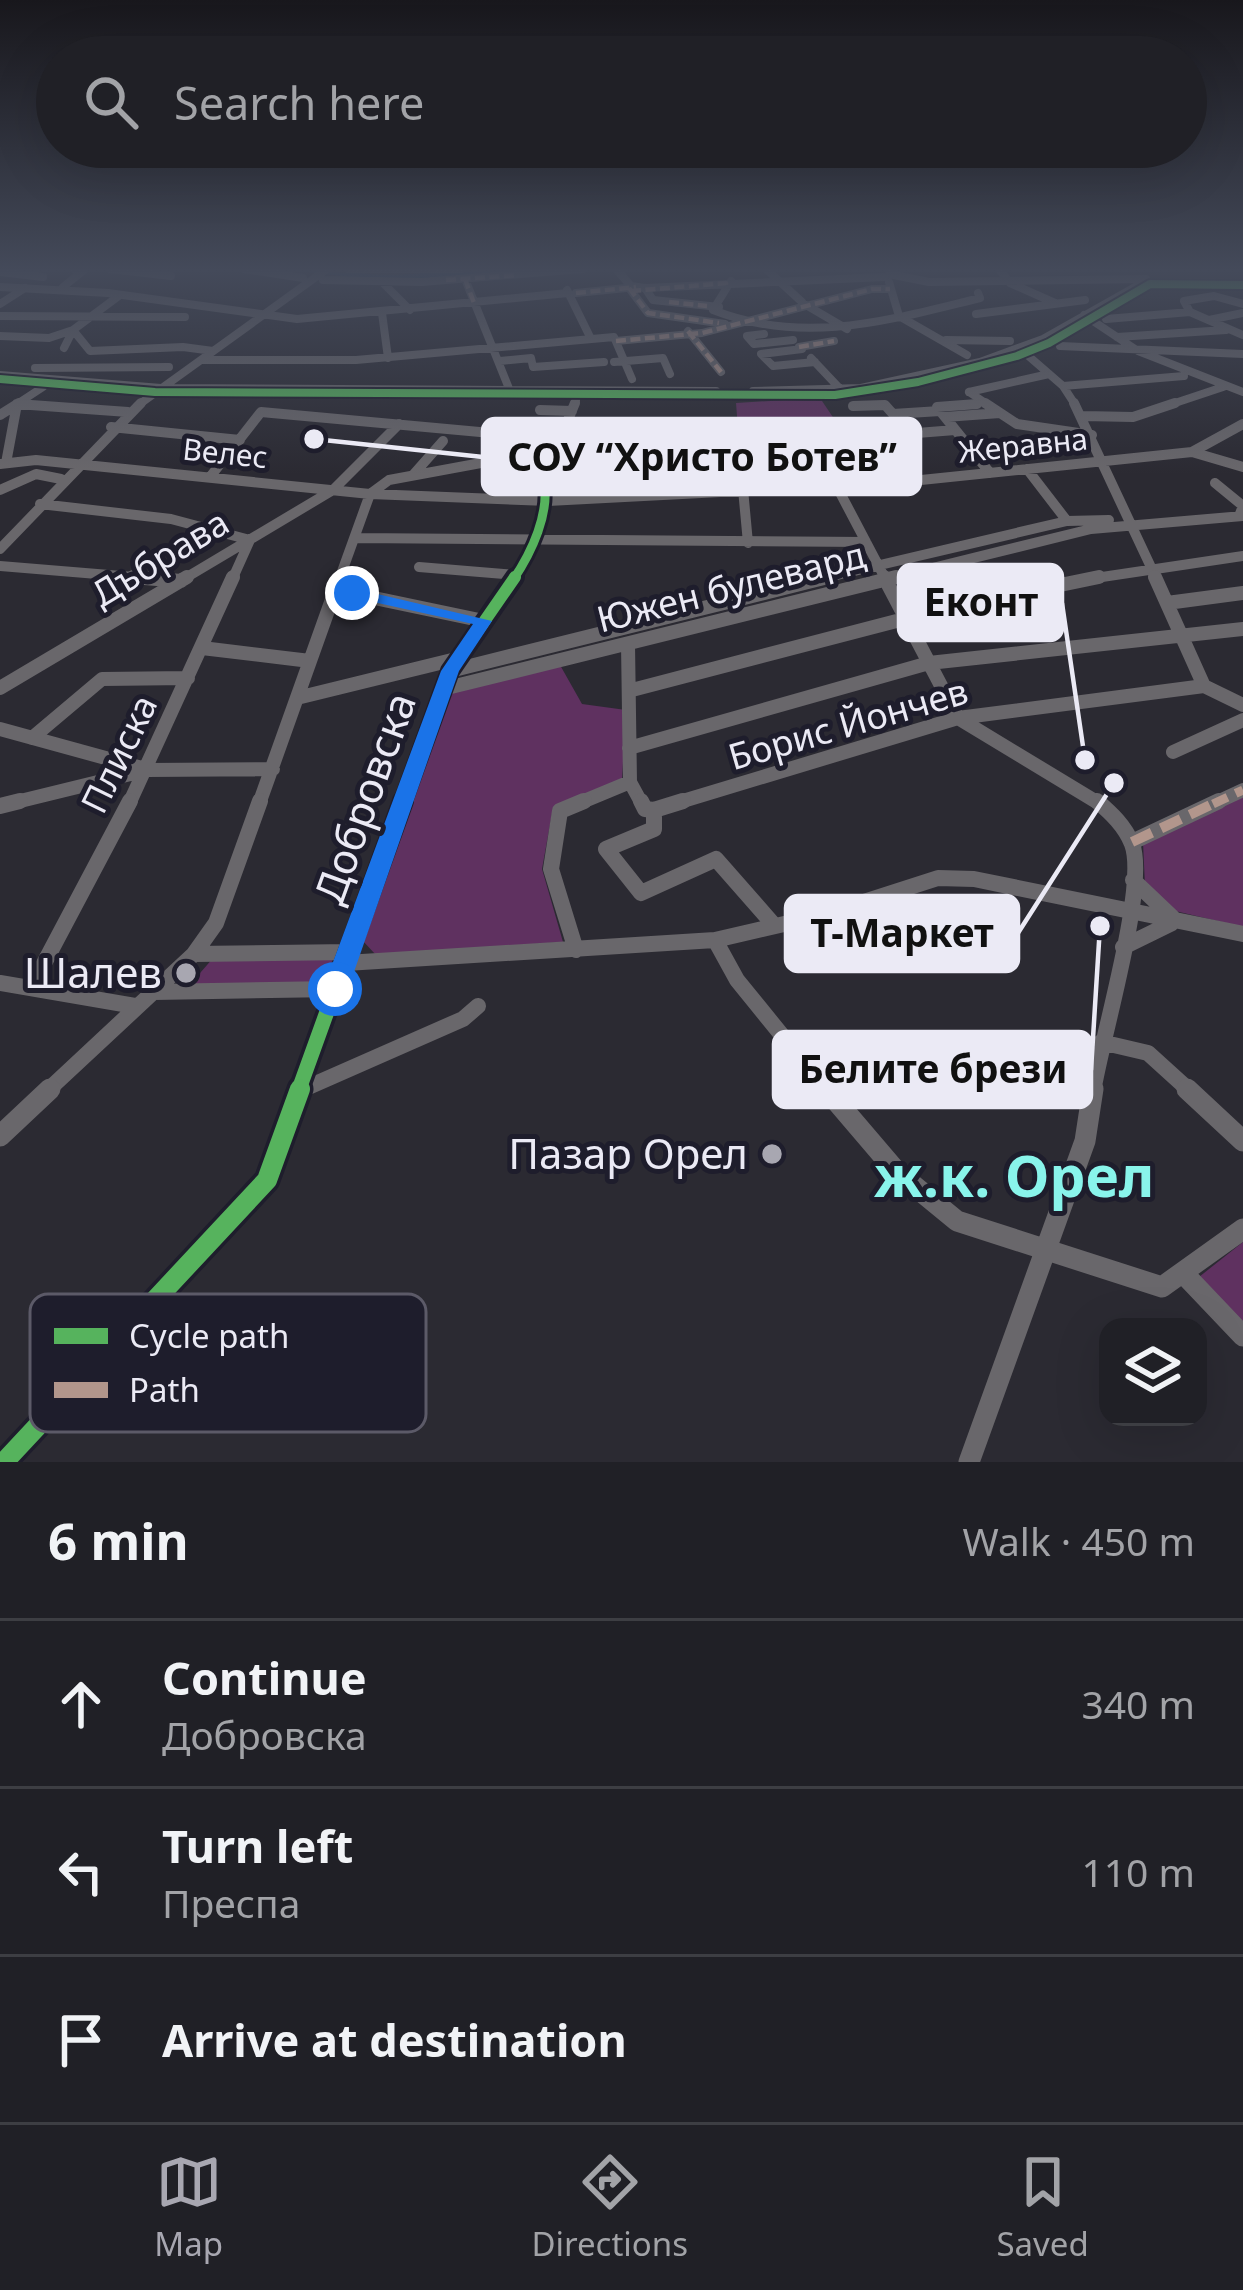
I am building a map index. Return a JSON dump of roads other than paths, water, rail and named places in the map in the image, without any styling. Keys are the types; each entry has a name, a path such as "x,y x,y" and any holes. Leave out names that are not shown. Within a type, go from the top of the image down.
{"street":[{"path":"64,348 69,337"},
{"path":"79,337 89,351 183,346 213,351"},
{"path":"127,388 199,362 232,337"},
{"path":"386,337 388,358"},
{"path":"490,337 509,390"},
{"path":"615,340 644,337"},
{"path":"199,362 388,358 644,337"},
{"path":"692,337 721,372"},
{"path":"798,337 761,354 772,366 814,362"},
{"path":"935,337 967,355"},
{"path":"940,340 1010,341 1005,337"},
{"path":"842,392 995,358 1045,337"},
{"path":"755,393 842,392 918,382 1025,353 1049,337"},
{"path":"1118,337 1190,376 1243,392"},
{"path":"793,338 842,392"},
{"path":"793,338 834,341"},
{"path":"793,338 822,343"},
{"path":"615,340 614,362 632,380"},
{"path":"1060,346 1243,355"},
{"path":"1025,353 1055,378 1083,416 1204,686 1243,706"},
{"path":"500,361 662,358 670,374"},
{"path":"0,374 176,372"},
{"path":"176,372 181,384 194,388"},
{"path":"0,549 74,464 176,372"},
{"path":"0,374 127,388 509,390"},
{"path":"1092,435 1017,424 969,392 1055,378 1190,376"},
{"path":"1207,381 1243,379"},
{"path":"1083,416 1133,417 1225,386"},
{"path":"0,415 43,387"},
{"path":"127,388 142,400"},
{"path":"160,389 716,393"},
{"path":"78,409 96,394"},
{"path":"17,404 128,412"},
{"path":"3,464 17,404"},
{"path":"977,404 937,407 990,473"},
{"path":"853,406 885,405 893,414 1011,412"},
{"path":"540,410 574,406 558,444 540,463 548,501"},
{"path":"210,477 261,412 513,435 546,452"},
{"name":"Дъбрава","path":"250,539 333,490 400,424"},
{"name":"Жеравна","path":"370,494 548,501 658,488 836,485 990,473 1192,452 1243,424"},
{"path":"111,427 240,440"},
{"path":"867,437 956,430"},
{"path":"0,1136 194,954 216,923 370,494 388,480 638,434 668,449 544,477"},
{"path":"413,475 443,441"},
{"path":"1192,452 1243,467"},
{"name":"Велес","path":"3,464 37,460 370,494"},
{"path":"704,490 703,483 713,475 765,461"},
{"path":"1027,469 1067,521"},
{"path":"0,490 36,474 61,478"},
{"path":"1215,483 1243,506 1241,516"},
{"path":"836,485 958,718 1098,802 1132,842 1131,912 1100,1042 1085,1141 969,1462"},
{"path":"742,489 748,543"},
{"name":"Добровска","path":"160,1294 267,1180 453,665 517,575 548,501"},
{"path":"40,504 171,519 250,539"},
{"name":"Южен булевард","path":"447,688 628,644 882,573 1091,530 1241,516"},
{"path":"297,698 882,573 1067,521 1132,524"},
{"path":"355,538 866,542"},
{"name":"Плиска","path":"31,988 147,770 202,649 233,558 250,539"},
{"path":"632,690 905,618 1150,566 1243,556"},
{"name":"Дъбрава","path":"0,688 181,581 233,558"},
{"path":"0,566 181,581"},
{"path":"418,567 517,575"},
{"path":"336,590 484,621"},
{"path":"1167,603 1243,593"},
{"path":"629,748 928,663 1243,629"},
{"path":"628,644 630,782 646,809 654,810 654,829 606,849 641,892 716,859 773,924"},
{"path":"202,649 310,661"},
{"path":"32,738 102,679 188,678"},
{"name":"Борис Йончев","path":"654,810 958,718 1204,686"},
{"path":"1173,752 1243,720"},
{"path":"0,729 147,770"},
{"path":"0,806 147,770 273,769"},
{"path":"576,950 550,869 560,812 630,782"},
{"path":"1132,842 1243,790"},
{"path":"194,954 348,957 715,940 823,915 938,878 974,879 1243,934"},
{"path":"1132,880 1177,921"},
{"path":"1123,947 1177,921"},
{"path":"715,940 745,990 896,1171 957,1220 1162,1287 1185,1275 1243,1229"},
{"path":"0,983 136,1006"},
{"path":"154,992 335,989"},
{"path":"297,1092 463,1019 478,1006"},
{"path":"1100,1042 1148,1053 1243,1141"},
{"path":"1185,1275 1243,1336"},
{"name":"Добровска","path":"2,1462 30,1432"}],"tunnel":[{"path":"716,395 757,395"}],"place":[{"name":"СОУ “Христо Ботев”","path":"314,439"},
{"name":"Еконт","path":"1085,760"},
{"name":"Т-Маркет","path":"1114,783"},
{"name":"Белите брези","path":"1100,926"},
{"name":"Шалев","path":"186,973"},
{"name":"Пазар Орел","path":"772,1154"}],"district":[{"name":"ж.к. Орел","path":"1014,1177"}]}
